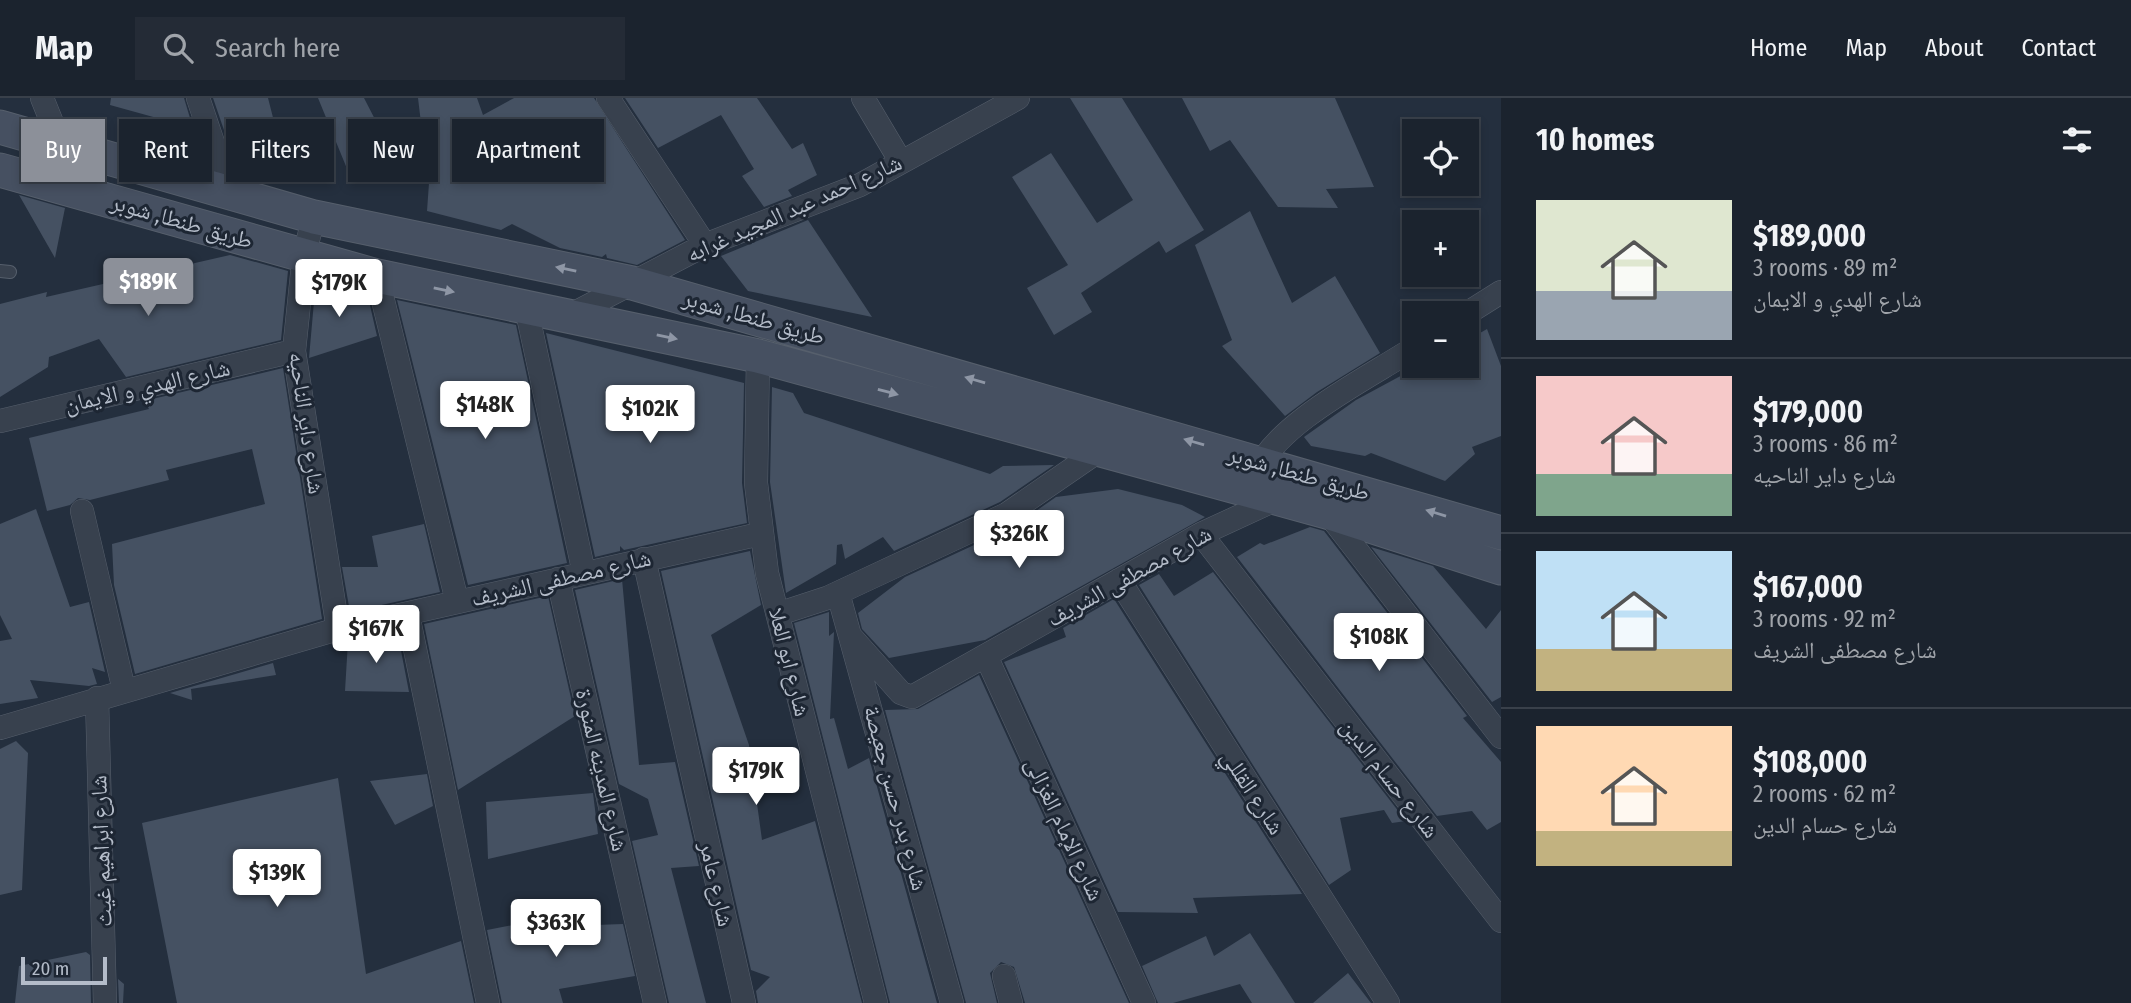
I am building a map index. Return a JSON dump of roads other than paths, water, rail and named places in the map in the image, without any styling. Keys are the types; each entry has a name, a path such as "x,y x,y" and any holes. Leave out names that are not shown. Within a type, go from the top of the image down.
{"street":[{"path":"42,98 50,119"},
{"path":"198,98 230,194"},
{"path":"607,98 705,245"},
{"path":"863,98 901,162"},
{"name":"شارع احمد عبد المجيد غرابه","path":"569,316 705,245 860,185 1018,98"},
{"name":"طريق طنطا, شوبر","path":"0,127 21,133"},
{"name":"طريق طنطا, شوبر","path":"105,158 314,217 632,283 1260,461 1501,533"},
{"name":"طريق طنطا, شوبر","path":"0,170 377,276 758,356 1097,452 1326,512 1501,568"},
{"name":"شارع داير الناحيه","path":"314,217 304,255 294,351 338,629"},
{"path":"377,276 457,601"},
{"path":"1479,306 1501,292"},
{"path":"526,307 584,573"},
{"name":"شارع الهدي و الايمان","path":"0,421 294,351"},
{"name":"شارع ابو العلا","path":"758,356 756,483 760,534 876,1003"},
{"path":"1262,495 1260,461 1289,430 1402,356"},
{"path":"778,614 838,593 1007,514 1097,452"},
{"name":"شارع مصطفى الشريف","path":"852,638 906,696 920,693 1201,534 1262,495"},
{"path":"82,511 124,690"},
{"path":"1326,512 1501,737"},
{"name":"شارع مصطفى الشريف","path":"0,728 338,629 760,534"},
{"name":"شارع حسام الدين","path":"1201,534 1501,921"},
{"name":"شارع عامر","path":"644,559 744,1003"},
{"name":"شارع المدينه المنورة","path":"558,579 654,1003"},
{"name":"شارع القللي","path":"1119,580 1388,1003"},
{"name":"شارع بدر حسن جعيصة","path":"838,593 952,1003"},
{"path":"408,615 488,1003"},
{"name":"شارع الإمام الغزالى","path":"986,656 1144,1003"},
{"name":"شارع ابراهيم غيث","path":"97,698 105,1003"},
{"path":"1004,976 1011,1003"}]}
